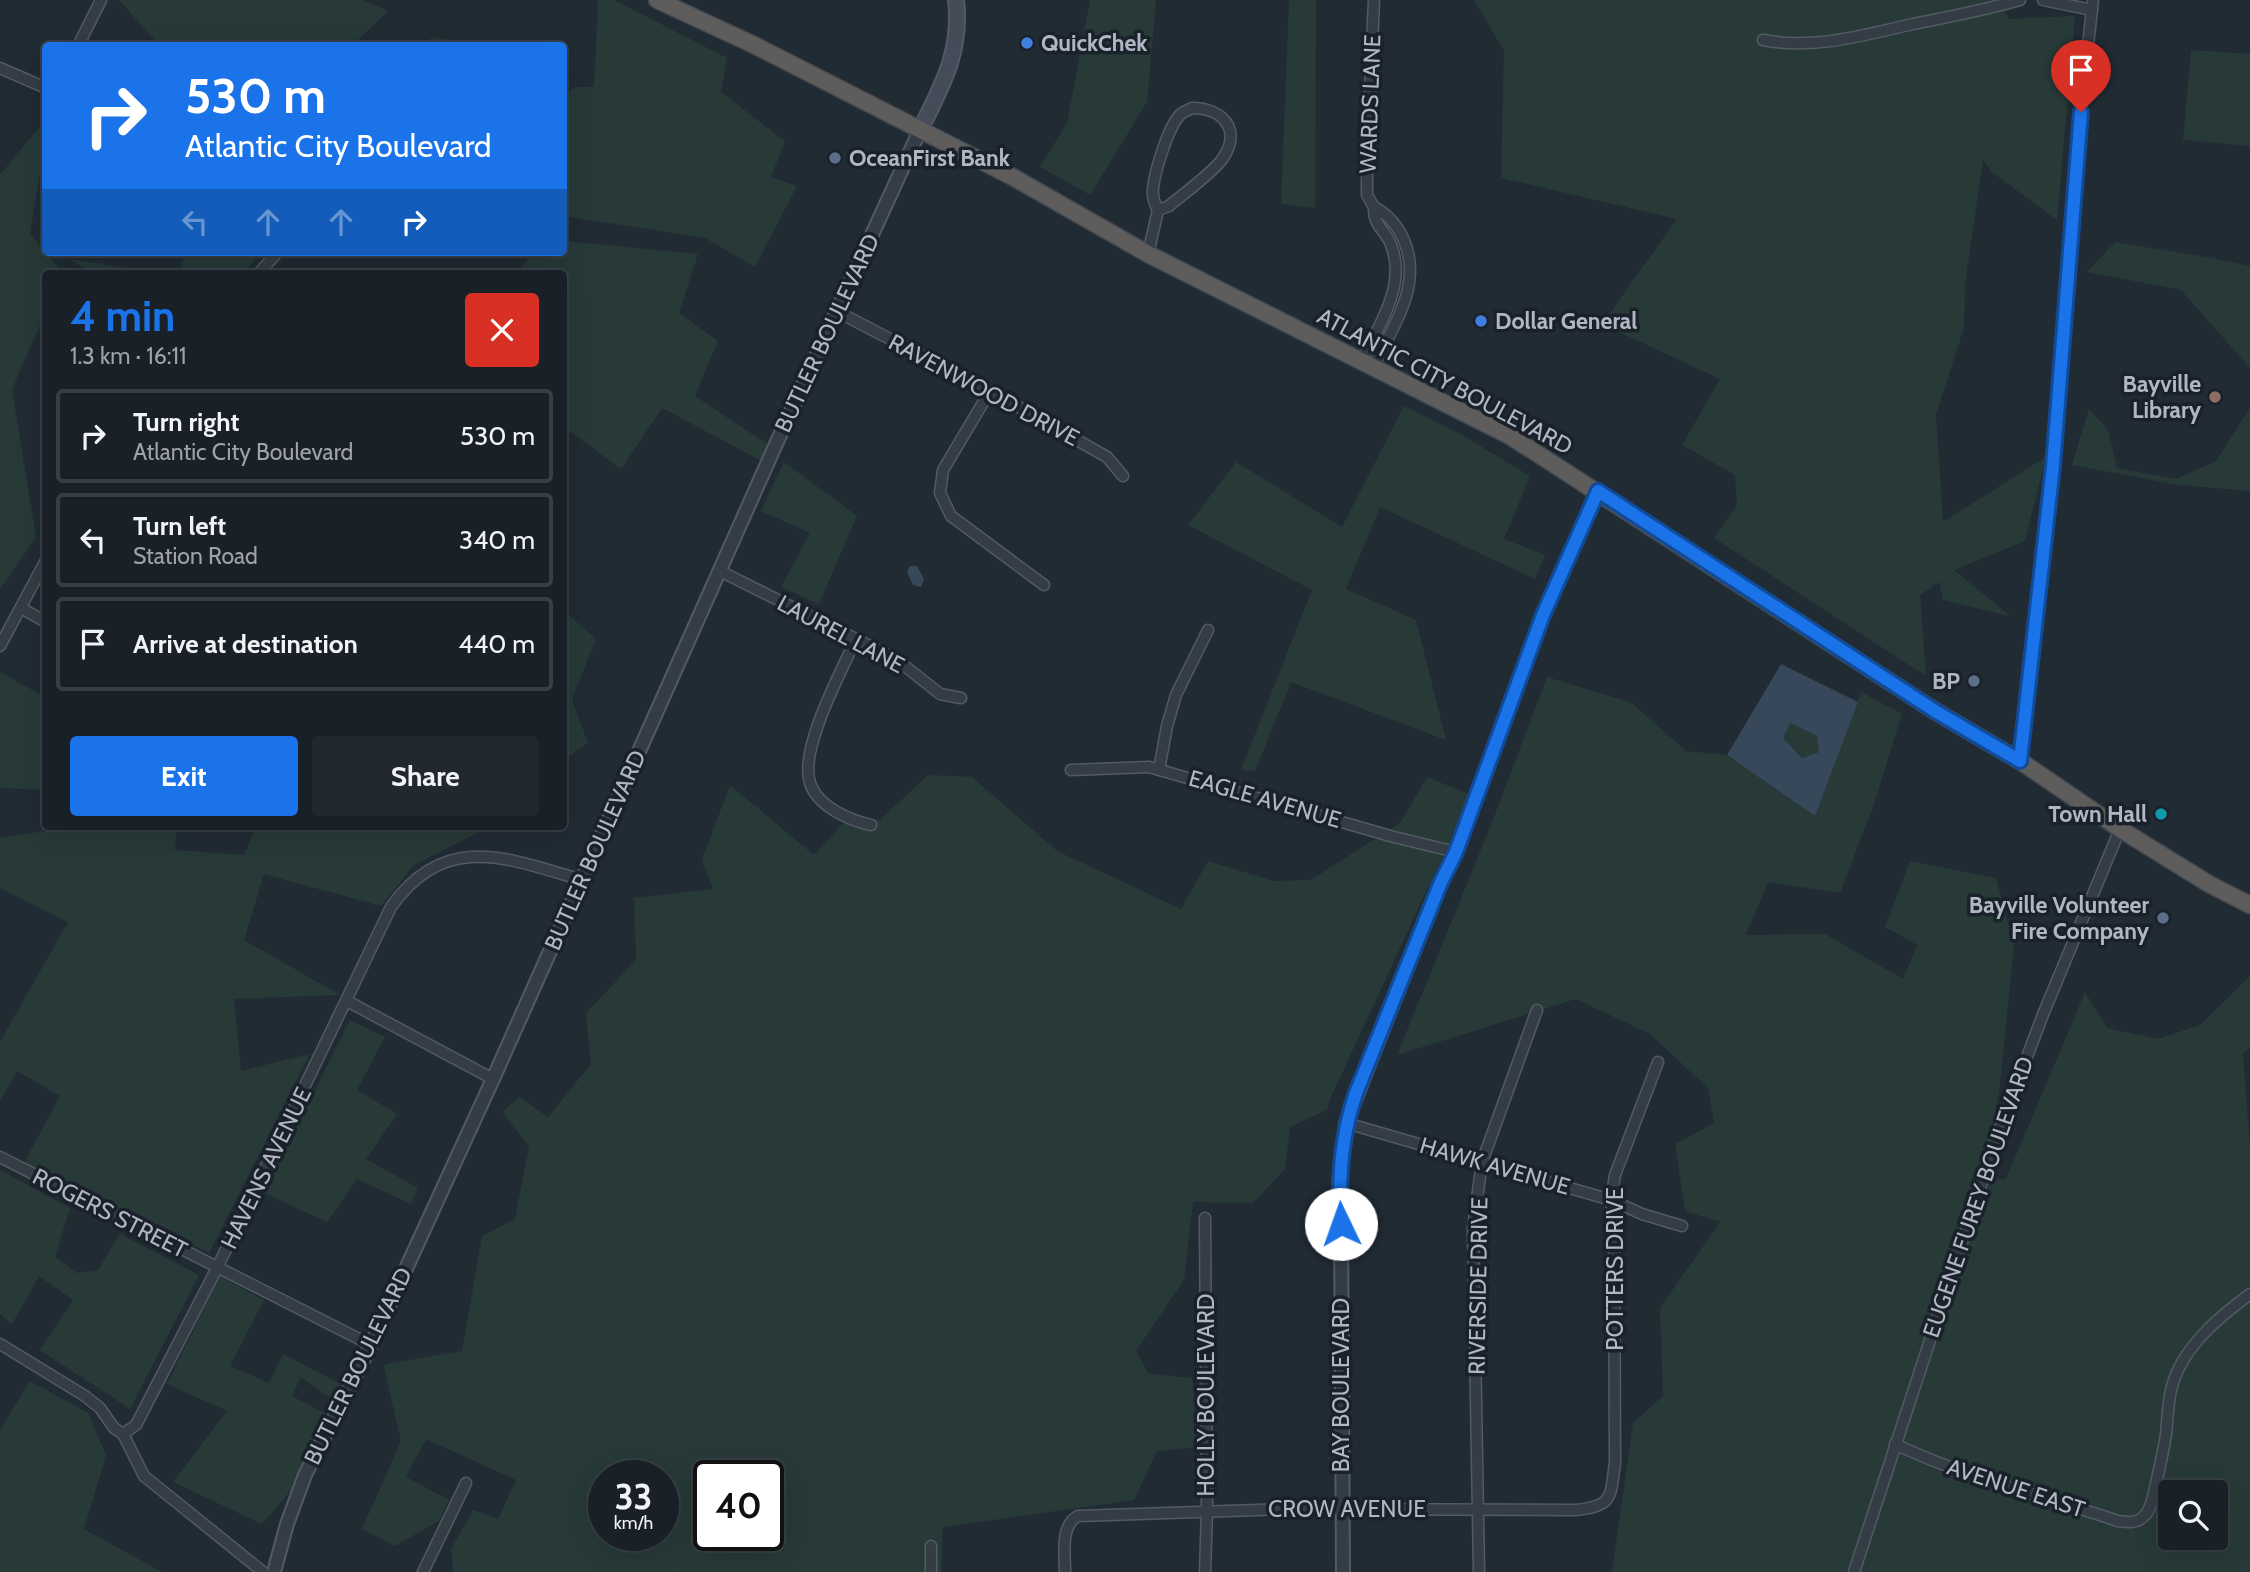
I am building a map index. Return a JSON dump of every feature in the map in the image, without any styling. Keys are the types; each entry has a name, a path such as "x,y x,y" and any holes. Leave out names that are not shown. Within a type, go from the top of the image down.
{"highway":[{"name":"ATLANTIC CITY BOULEVARD","path":"657,0 754,44 1011,176 1149,254 1510,436 1935,711 2020,761 2120,829 2209,884 2250,905"}],"main road":[{"path":"920,130 957,43 956,0"}],"street":[{"path":"80,42 101,0"},
{"name":"WARDS LANE","path":"1368,364 1396,284 1396,259 1391,242 1374,218 1374,207 1367,195 1374,0"},
{"path":"1763,40 1787,45 1808,45 2020,0"},
{"path":"2020,761 2053,466 2076,163 2092,5 2043,0"},
{"path":"0,68 42,86"},
{"path":"1149,254 1158,210 1153,190 1156,172 1172,125 1181,113 1192,108 1218,113 1226,119 1230,128 1229,143 1223,159 1169,206 1158,210"},
{"name":"BUTLER BOULEVARD","path":"274,1572 287,1524 305,1475 371,1345 493,1079 776,444 920,130"},
{"path":"262,270 274,256"},
{"name":"RAVENWOOD DRIVE","path":"838,312 990,391 1107,457 1123,476"},
{"path":"990,391 943,470 940,493 951,516 1044,584"},
{"name":"BAY BOULEVARD","path":"1343,1572 1339,1183 1346,1124 1436,894 1456,852 1543,615 1598,491"},
{"path":"0,646 42,568"},
{"name":"LAUREL LANE","path":"720,571 895,659 940,694 961,698"},
{"path":"21,608 42,620"},
{"path":"1159,770 1176,695 1208,630"},
{"path":"856,639 816,728 808,769 810,783 827,804 856,822 871,825"},
{"name":"EAGLE AVENUE","path":"1071,770 1133,767 1159,770 1456,852"},
{"name":"EUGENE FUREY BOULEVARD","path":"1854,1572 1995,1142 2042,1017 2120,829"},
{"name":"HAVENS AVENUE","path":"123,1434 136,1425 217,1268 391,907 399,896 418,878 460,857 487,856 521,862 582,880"},
{"path":"347,1001 493,1079"},
{"name":"RIVERSIDE DRIVE","path":"1479,1572 1474,1228 1482,1162 1537,1010"},
{"name":"POTTERS DRIVE","path":"1612,1484 1615,1463 1614,1232 1611,1200 1615,1175 1658,1062"},
{"name":"HAWK AVENUE","path":"1346,1124 1611,1200 1642,1214 1682,1226"},
{"name":"ROGERS STREET","path":"0,1157 371,1345"},
{"name":"HOLLY BOULEVARD","path":"1205,1218 1205,1572"},
{"name":"AVENUE EAST","path":"1895,1444 1933,1461 1996,1483 2118,1521 2138,1521 2144,1517 2152,1499 2163,1451 2169,1397 2182,1363 2205,1332 2250,1294"},
{"path":"0,1344 100,1408 114,1428 123,1434 144,1476 263,1572"},
{"path":"423,1572 466,1483"},
{"name":"CROW AVENUE","path":"1065,1572 1066,1535 1070,1522 1078,1516 1207,1510 1576,1510 1598,1508 1607,1501 1612,1484"},
{"path":"930,1546 931,1572"}],"green space":[{"path":"119,0 363,0 388,11 356,42 156,42"},
{"path":"598,0 614,0 727,58 721,92 785,141 771,177 797,186 755,267 705,238 567,216 567,92 575,87 594,87"},
{"path":"1090,0 1156,0 1147,102 1090,195 1040,167 1067,123"},
{"path":"1289,0 1316,0 1315,208 1281,204"},
{"path":"1474,0 2000,0 2008,19 2075,16 2057,220 1993,173 1983,160 1965,284 1964,328 1936,414 1943,522 2046,457 2025,541 1954,570 2010,616 1943,600 1939,582 1920,595 1926,676 1714,538 1737,505 1735,475 1682,445 1720,379 1602,324 1677,219 1501,178 1504,51"},
{"path":"432,37 460,42 429,42"},
{"path":"2191,50 2250,54 2250,146 2183,140"},
{"path":"42,124 42,162 30,234 42,248 42,256 49,256 60,270 42,270 42,321 12,389 36,537 0,589 0,175"},
{"path":"567,241 698,254 679,313 718,341 695,396 767,444 760,460 662,408 621,469 567,429 567,270 519,270 530,256 567,256"},
{"path":"2115,242 2250,266 2250,368 2181,290 2087,272"},
{"path":"185,256 258,256 246,270 179,270"},
{"path":"70,259 138,270 87,270"},
{"path":"1404,406 1462,435 1530,476 1504,539 1545,555 1535,579 1380,507 1346,589 1416,620 1446,740 1291,682 1255,771 1241,770 1312,590 1188,525 1236,462 1342,527"},
{"path":"2250,408 2250,491 2179,485 2072,465 2089,409 2108,430 2117,468 2176,479 2216,461"},
{"path":"784,462 857,516 819,604 781,587 810,533 761,511"},
{"path":"567,614 596,639 572,699 588,743 567,758"},
{"path":"0,672 42,695 42,790 0,788"},
{"path":"1547,677 1632,703 1686,751 1727,755 1815,815 1861,692 1902,714 1874,804 1840,893 1768,882 1746,935 1825,934 1903,979 1917,945 1885,927 1910,861 1996,878 2014,946 1999,1093 1981,1182 2006,1179 2085,992 2107,1028 2158,1039 2200,1025 2250,976 2250,1048 2243,1053 2250,1147 2250,1572 1612,1572 1633,1423 1663,1396 1660,1308 1720,1222 1685,1211 1675,1144 1714,1123 1708,1088 1650,1034 1576,999 1397,1055 1491,825"},
{"path":"1790,723 1817,736 1819,752 1802,758 1782,738"},
{"path":"928,775 972,777 1057,851 1181,909 1208,861 1274,881 1311,880 1401,822 1427,777 1471,795 1327,1110 1290,1127 1285,1169 1253,1203 1193,1202 1184,1280 1136,1351 1149,1374 1192,1378 1198,1447 1157,1451 1134,1500 943,1527 941,1572 453,1572 451,1549 473,1510 498,1519 516,1480 426,1439 406,1477 449,1500 439,1521 395,1546 362,1529 401,1441 385,1364 462,1351 482,1236 515,1219 529,1147 502,1112 519,1097 548,1117 591,1064 586,1013 636,960 634,898 713,889 702,860 730,785 814,855 850,816 880,820"},
{"path":"50,830 177,830 175,850 244,855 254,830 483,830 414,865 381,906 264,874 244,940 340,995 234,999 241,1071 310,1054 209,1253 24,1163 60,1096 17,1071 0,1101 0,1042 68,922 0,888 0,838"},
{"path":"350,1020 385,1037 357,1090 397,1114 366,1159 418,1188 411,1204 357,1179 327,1222 264,1193"},
{"path":"0,1170 70,1208 55,1257 77,1273 98,1270 120,1234 199,1275 130,1409 40,1350 73,1300 39,1276 12,1324 0,1314"},
{"path":"220,1276 264,1300 230,1366 269,1383 283,1354 341,1384 332,1399 301,1377 292,1396 325,1413 292,1489 262,1524 173,1482 227,1411 167,1384"},
{"path":"30,1381 88,1413 106,1455 84,1529 162,1572 0,1572 0,1430"}],"water":[{"path":"910,566 917,566 924,579 921,587 913,585 907,572"},
{"path":"1781,664 1858,702 1815,816 1727,755","holes":["1790,723 1817,736 1819,752 1802,758 1783,738"]}],"place":[{"name":"QuickChek","path":"1027,43"},
{"name":"OceanFirst Bank","path":"835,158"},
{"name":"Dollar General","path":"1481,321"},
{"name":"Bayville Library","path":"2215,397"},
{"name":"BP","path":"1974,681"},
{"name":"Town Hall","path":"2161,814"},
{"name":"Bayville Volunteer Fire Company","path":"2163,918"}],"route":[{"path":"1341,1224 1339,1183 1346,1124 1356,1093 1441,882 1456,852 1543,615 1598,491 1748,592 1935,711 2020,761 2044,563 2081,112"}]}
